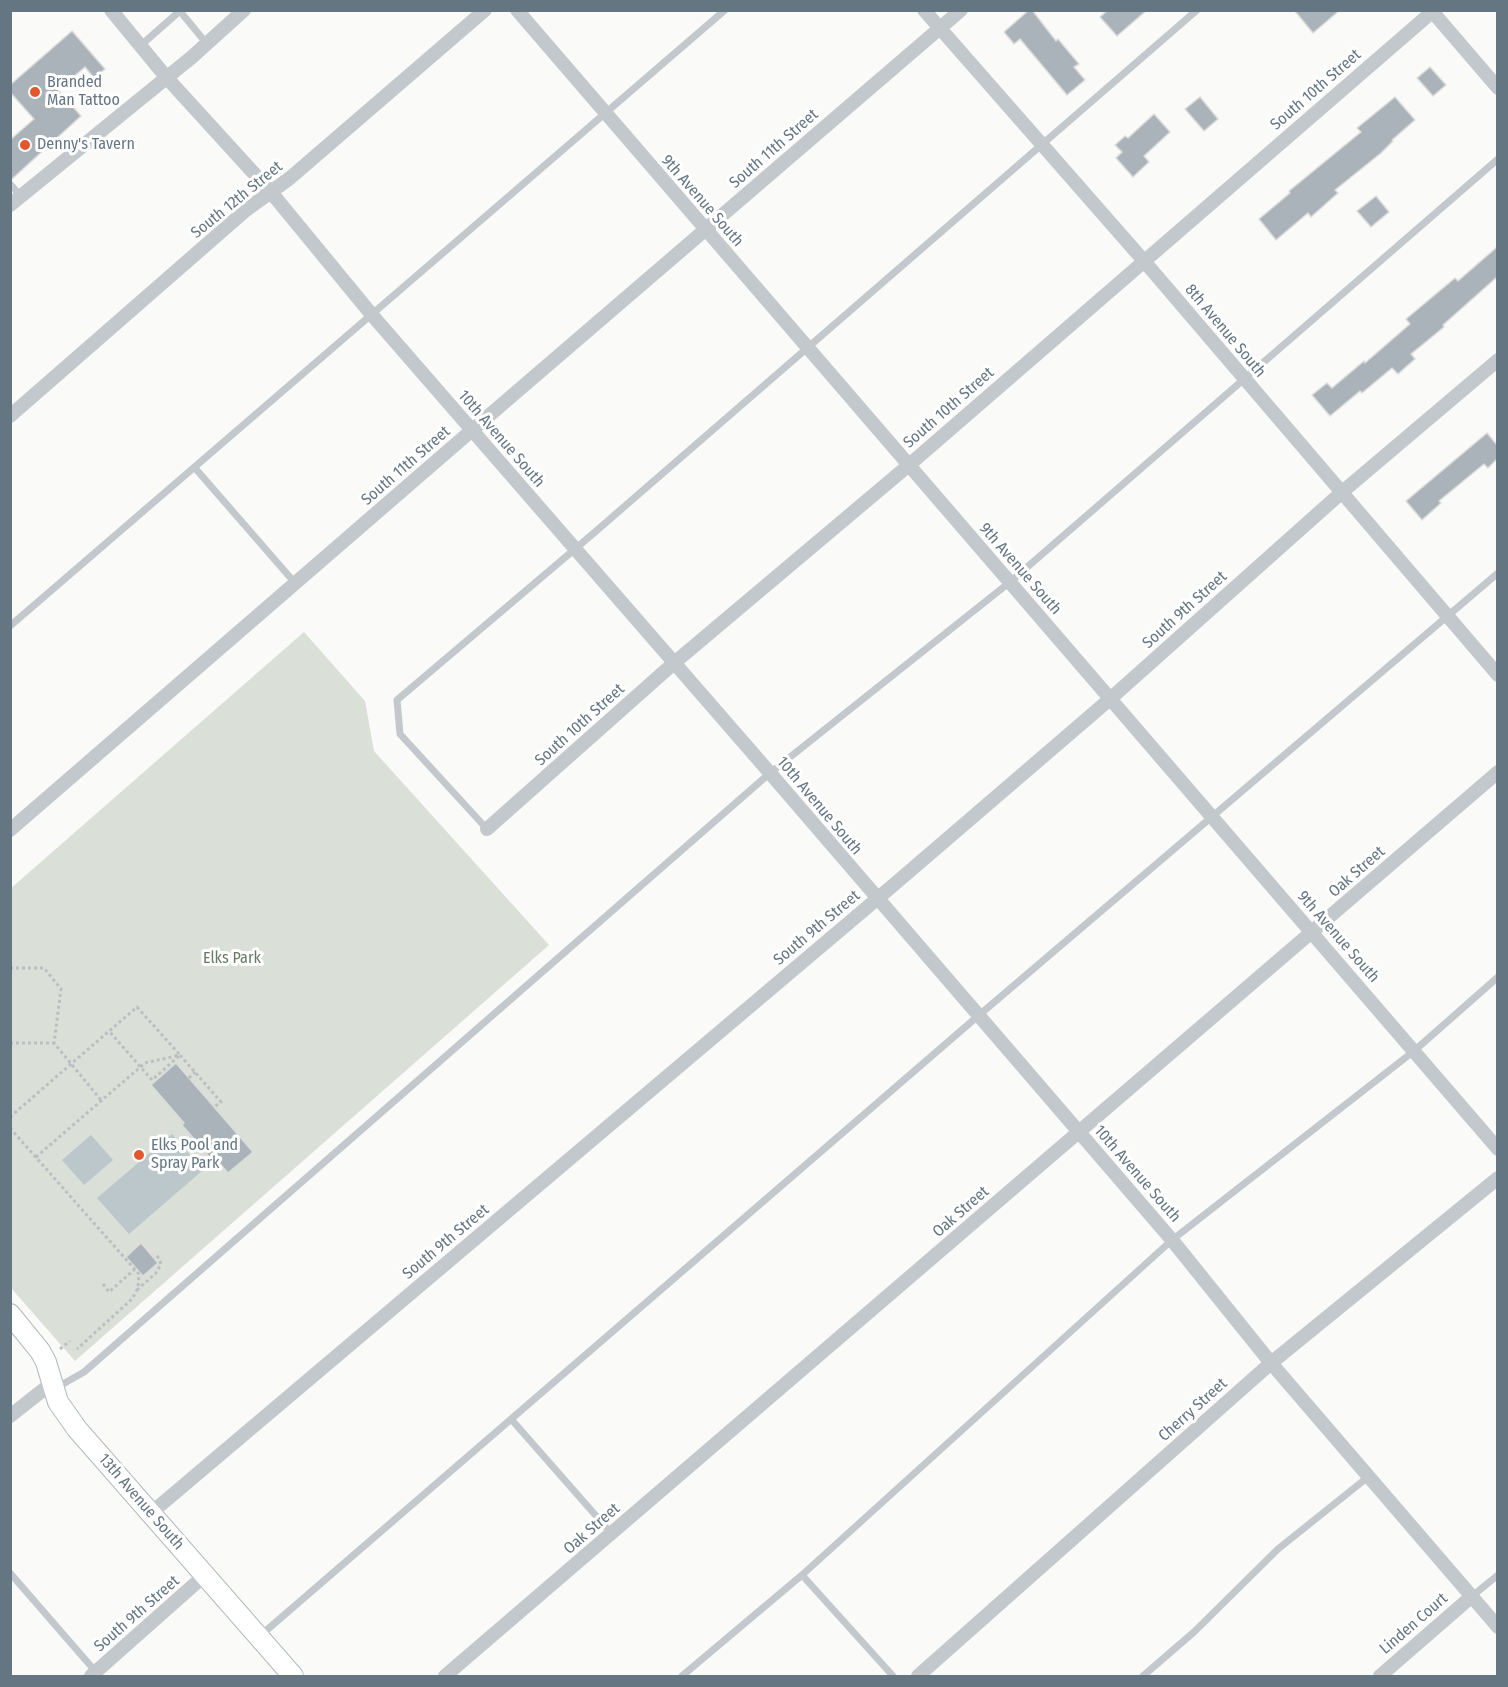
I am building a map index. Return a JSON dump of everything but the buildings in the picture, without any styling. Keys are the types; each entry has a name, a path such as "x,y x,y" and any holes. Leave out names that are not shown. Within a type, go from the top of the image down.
{"street":[{"name":"10th Avenue South","path":"111,10 167,78 270,191 372,315 1172,1240 1271,1363 1497,1627"},
{"path":"16,200 167,78 244,10"},
{"name":"South 12th Street","path":"10,416 246,210 290,178 485,10"},
{"name":"9th Avenue South","path":"517,10 1497,1149"},
{"name":"8th Avenue South","path":"924,10 1144,261 1497,675"},
{"name":"South 11th Street","path":"10,830 471,430 961,10"},
{"path":"1431,11 1497,88"},
{"name":"South 10th Street","path":"487,829 674,663 909,465 1431,11"},
{"name":"South 9th Street","path":"151,1513 877,899 1110,699 1341,494 1497,360"},
{"name":"Oak Street","path":"446,1677 1497,772"},
{"name":"Cherry Street","path":"918,1677 1271,1363 1497,1178"},
{"name":"13th Avenue South","path":"10,1314 40,1352 63,1411 293,1677"},
{"path":"10,1416 53,1386"},
{"name":"South 9th Street","path":"95,1675 206,1575"},
{"name":"Linden Court","path":"1380,1677 1471,1597"}],"lane":[{"path":"10,626 725,10"},
{"path":"487,829 400,734 397,700 575,549 1197,10"},
{"path":"140,46 180,11 207,44"},
{"path":"53,1386 65,1384 84,1372 770,773 1010,582 1497,159"},
{"path":"10,184 16,200"},
{"path":"195,468 295,583"},
{"path":"259,1636 978,1016 1497,573"},
{"path":"682,1677 802,1575 1172,1240 1414,1051 1497,978"},
{"path":"511,1419 612,1534"},
{"path":"1143,1677 1194,1632 1278,1549 1368,1477"},
{"path":"10,1573 95,1675"},
{"path":"802,1575 893,1677"},
{"path":"1471,1597 1497,1575"}],"path":[{"path":"10,968 44,968 61,989 54,1044 101,1100"},
{"path":"10,1117 137,1007 221,1102 214,1107"},
{"path":"109,1031 152,1080 180,1055"},
{"path":"10,1043 54,1044"},
{"path":"36,1157 140,1067 146,1063 180,1055"},
{"path":"189,1078 195,1072"},
{"path":"10,1128 139,1274 136,1292"},
{"path":"77,1349 124,1307 156,1273 160,1264 157,1255"},
{"path":"103,1284 109,1292 135,1269"}],"green space":[{"name":"Elks Park","path":"304,632 365,701 374,751 549,945 75,1361 11,1288 10,889"}],"shaded area":[{"path":"172,1134 203,1170 129,1234 97,1198"},
{"path":"91,1135 113,1160 84,1185 62,1160"}],"place":[{"name":"Branded Man Tattoo","path":"35,92"},
{"name":"Denny's Tavern","path":"25,145"},
{"name":"Elks Pool and Spray Park","path":"139,1155"}]}
